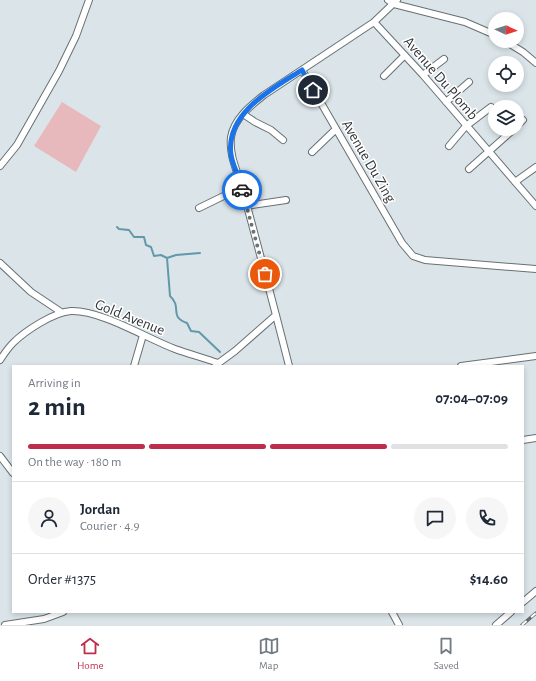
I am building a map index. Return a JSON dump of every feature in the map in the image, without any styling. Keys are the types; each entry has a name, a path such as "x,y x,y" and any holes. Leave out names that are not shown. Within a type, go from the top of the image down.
{"street":[{"path":"0,166 16,145 59,71 76,36 89,0"},
{"path":"388,0 465,22 488,32"},
{"path":"289,365 242,187 231,156 230,147 234,127 243,114 264,95 374,22 396,2"},
{"name":"Avenue Du Plomb","path":"374,22 536,206"},
{"path":"516,48 536,63"},
{"path":"384,76 404,56"},
{"path":"423,76 444,59"},
{"name":"Avenue Du Zing","path":"302,70 402,243 413,256 425,260 536,269"},
{"path":"446,102 470,82"},
{"path":"449,146 466,126 488,109"},
{"path":"243,114 271,130 283,140"},
{"path":"312,152 336,129"},
{"path":"469,169 506,136"},
{"path":"515,182 536,166"},
{"path":"199,208 242,187"},
{"path":"246,206 286,200"},
{"path":"0,263 31,292 61,312"},
{"name":"Gold Avenue","path":"0,360 12,343 20,336 61,312 69,311 83,312 111,321 174,349 217,365"},
{"path":"217,365 276,315"},
{"path":"134,365 143,335"},
{"path":"468,365 536,356"},
{"path":"524,440 536,438"},
{"path":"0,456 12,471"},
{"path":"524,601 536,591"},
{"path":"4,625 44,618 60,613"},
{"path":"393,613 400,625"},
{"path":"496,625 510,613"}],"shaded area":[{"path":"62,102 101,126 76,172 34,146"}],"waterway":[{"path":"117,227 119,229 129,230 134,237 144,237 146,245 151,247 154,256 161,255 167,258 170,296 174,300 178,318 187,323 191,331 199,332 220,352"},
{"path":"167,258 176,255 200,253"}],"railway":[{"path":"522,625 536,613"}],"way so far":[{"path":"242,190 265,274"}],"route":[{"path":"242,190 231,156 230,147 231,136 238,119 264,95 302,70 313,90"}]}
